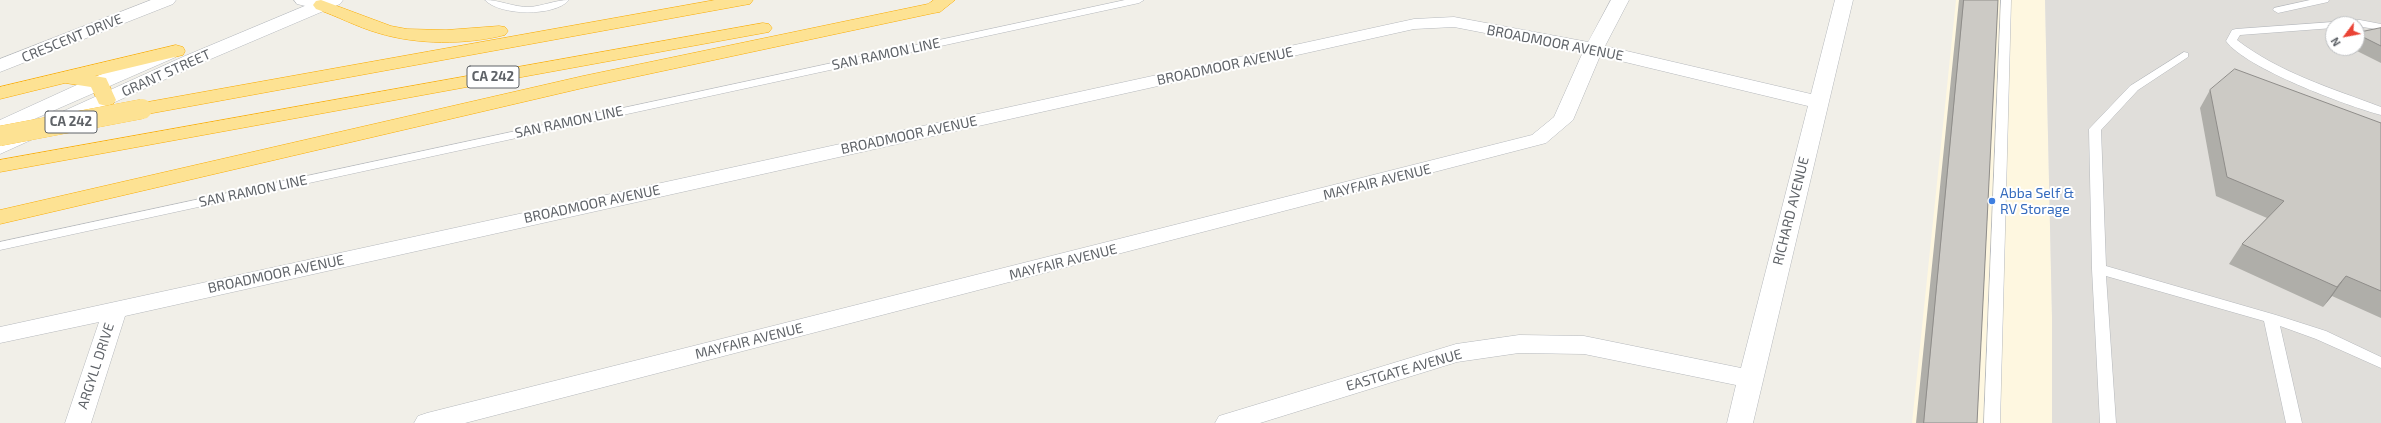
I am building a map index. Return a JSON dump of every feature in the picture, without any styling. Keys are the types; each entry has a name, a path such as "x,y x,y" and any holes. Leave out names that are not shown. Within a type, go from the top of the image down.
{"highway":[{"path":"328,2 394,32 425,35 458,35 502,30 681,0"},
{"name":"CA 242","path":"0,136 744,0"},
{"name":"CA 242","path":"0,166 65,153 921,0"},
{"path":"0,217 378,128 748,46 934,8 946,0"},
{"path":"0,92 176,51"},
{"path":"61,79 103,91"}],"street":[{"name":"CRESCENT DRIVE","path":"0,66 167,0"},
{"path":"302,0 328,2"},
{"name":"GRANT STREET","path":"0,148 176,51 302,0"},
{"name":"MAYFAIR AVENUE","path":"428,423 1539,139 1563,120 1594,49 1620,0"},
{"name":"RICHARD AVENUE","path":"1740,423 1844,0"},
{"name":"GRANT STREET","path":"0,128 192,60 328,2"},
{"name":"BROADMOOR AVENUE","path":"0,335 1414,24 1454,22 1594,49 1818,102"},
{"name":"ARGYLL DRIVE","path":"78,423 115,309"},
{"name":"EASTGATE AVENUE","path":"1228,423 1456,353 1520,344 1584,345 1750,379"}],"lane":[{"path":"490,0 520,11 536,9 564,0"},
{"name":"SAN RAMON LINE","path":"0,246 1139,0"},
{"path":"1992,423 2006,0"},
{"path":"2278,10 2324,0"},
{"path":"2365,24 2381,27"},
{"path":"2325,25 2272,28 2236,32 2231,41 2247,55 2267,67 2381,111"},
{"path":"2108,423 2099,269 2095,129 2134,88 2184,55"},
{"path":"2099,269 2271,318 2321,335 2381,364"},
{"path":"2271,318 2294,423"}],"shaded area":[{"name":"Abba Self & RV Storage","path":"1956,0 2045,0 2052,318 2052,423 1912,423"},
{"path":"2045,0 2381,0 2381,423 2052,423 2052,318"}],"building":[{"path":"1964,0 1998,0 1977,423 1924,423"},
{"path":"2381,28 2381,46 2365,38 2365,31"},
{"path":"2235,69 2381,123 2381,291 2346,276 2337,287 2242,244 2284,201 2227,177 2210,90"}],"place":[{"name":"Abba Self & RV Storage","path":"1992,201"}]}
